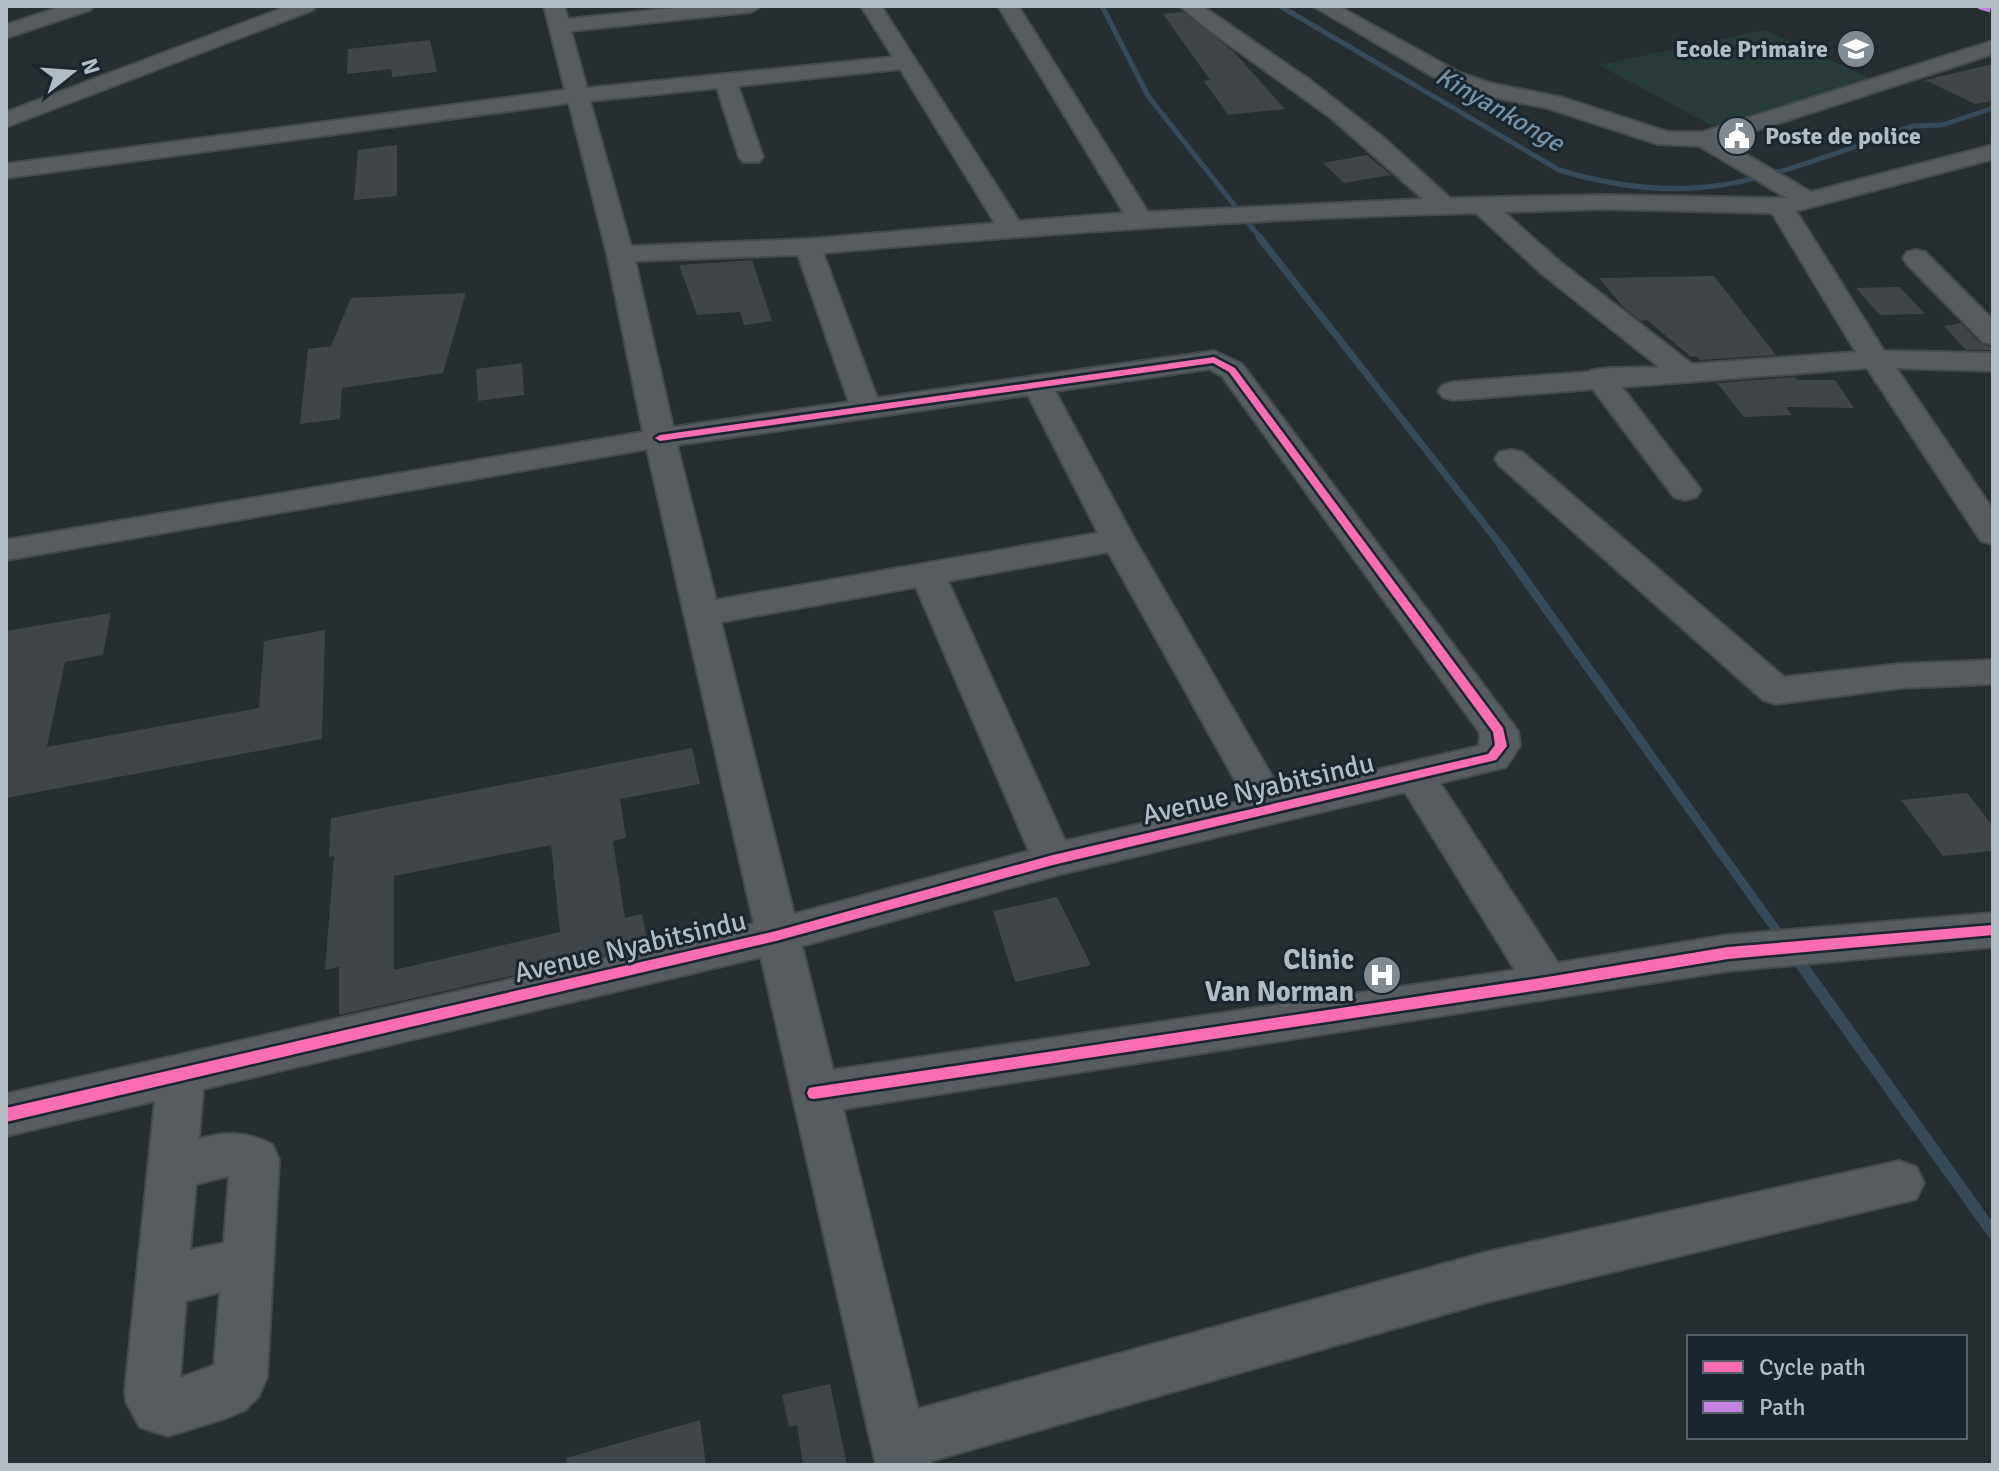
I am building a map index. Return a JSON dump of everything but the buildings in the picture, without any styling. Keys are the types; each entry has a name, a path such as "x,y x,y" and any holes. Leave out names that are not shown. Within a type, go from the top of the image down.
{"street":[{"path":"6,32 83,6"},
{"path":"6,120 306,6"},
{"path":"751,6 556,16 580,95 620,254 776,936 902,1454 1487,1277 1899,1183"},
{"path":"871,6 1012,229"},
{"path":"1008,6 1038,49 1099,157 1140,219"},
{"path":"1190,6 1305,87 1412,174 1444,206"},
{"path":"1323,6 1452,78 1486,89 1552,102 1666,139 1704,139 1891,82 1993,47"},
{"path":"6,171 580,95 906,62"},
{"path":"725,80 751,157"},
{"path":"1704,139 1769,177 1794,203 1875,359 1993,534"},
{"path":"620,254 808,247 1256,212 1604,202 1794,203 1993,152"},
{"path":"1482,205 1550,267 1683,371"},
{"path":"808,247 866,408"},
{"path":"1916,258 1993,336"},
{"name":"Avenue Nyabitsindu","path":"6,550 660,438 1205,359 1224,364 1232,370 1499,731 1501,746 1492,757 1053,860 776,936 6,1115"},
{"path":"1453,391 1599,377 1875,359 1993,362"},
{"path":"1599,377 1685,490"},
{"path":"1036,383 1118,540 1272,811"},
{"path":"1511,459 1776,691 1900,676 1993,672"},
{"path":"701,614 1118,540"},
{"path":"927,572 1053,860"},
{"path":"1415,776 1547,983"},
{"path":"814,1093 1728,953 1802,949 1993,930"},
{"path":"171,1169 235,1154 248,1155 255,1160 240,1377 226,1391 168,1409 159,1408 153,1402 152,1390 171,1169 181,1075"},
{"path":"161,1282 249,1261"}],"green space":[{"path":"1765,30 1889,87 1716,128 1599,65"}],"waterway":[{"path":"1102,6 1148,96 1261,239"},
{"name":"Kinyankonge","path":"1280,6 1559,170 1632,186 1706,187 1757,178 1914,126 1942,125 1993,108"},
{"path":"1259,237 1503,548"},
{"path":"1501,546 1784,941"},
{"path":"1795,956 1993,1233"}],"marked path":[{"path":"1979,6 1993,10"}],"cycle path":[{"path":"6,1115 776,936 1053,860 1492,757 1501,746 1499,731 1232,370 1214,360 660,438"},
{"path":"814,1093 1728,953 1993,930"}],"place":[{"name":"Ecole Primaire","path":"1856,49"},
{"name":"Poste de police","path":"1737,136"},
{"name":"Clinic Van Norman","path":"1382,975"}]}
